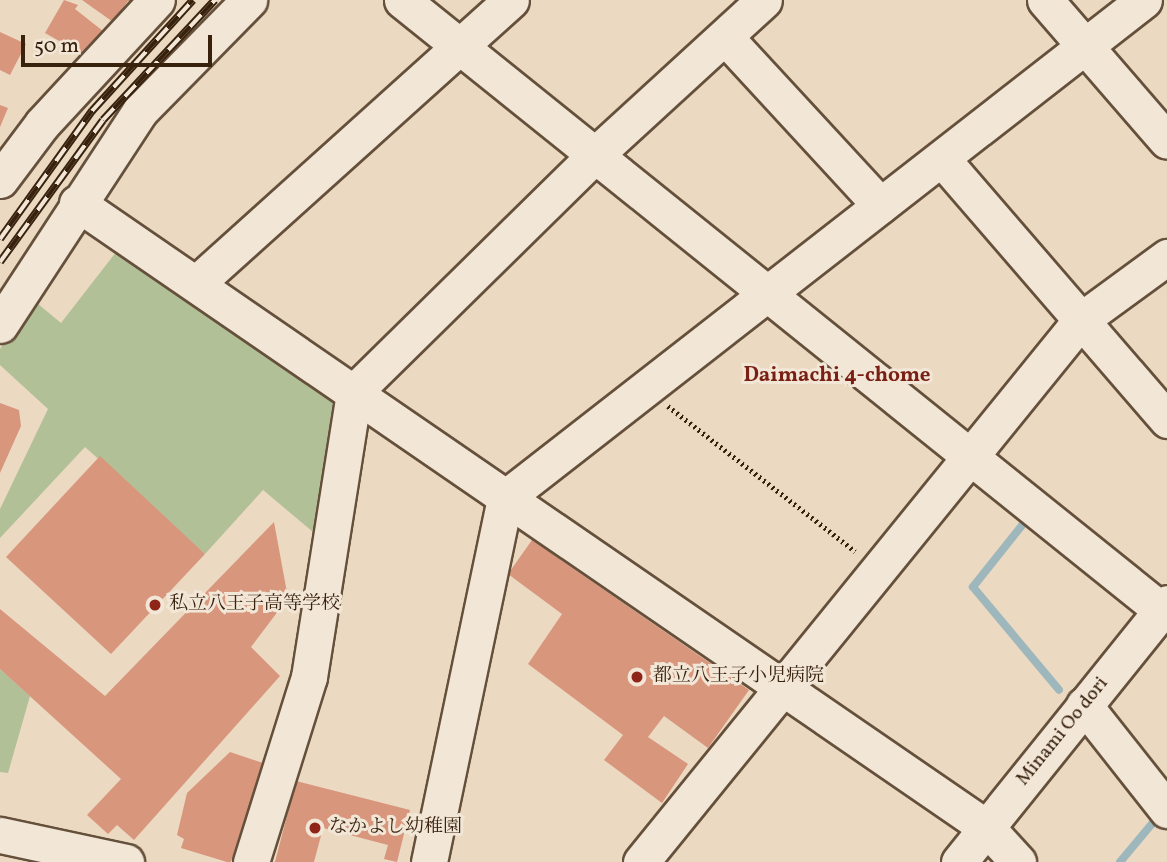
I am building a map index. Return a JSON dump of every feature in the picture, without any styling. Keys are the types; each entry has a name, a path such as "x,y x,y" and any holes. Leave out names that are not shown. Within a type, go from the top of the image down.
{"street":[{"path":"0,180 11,148 158,0"},
{"path":"0,325 140,111 249,0"},
{"path":"402,0 1164,606"},
{"path":"198,282 511,0"},
{"path":"251,862 309,677 354,392 595,155 764,0"},
{"path":"1045,0 1167,141"},
{"path":"429,862 505,498 1144,0"},
{"path":"725,37 880,205"},
{"path":"942,159 1081,320 1164,409"},
{"path":"78,203 198,282 505,498 987,828 1018,862"},
{"path":"640,862 969,453 1081,320 1167,257"},
{"name":"Minami Oo dori","path":"960,862 1164,606"},
{"path":"1084,705 1167,810"},
{"path":"0,835 35,853 126,862"}],"path":[{"path":"645,388 876,568"}],"green space":[{"path":"120,247 338,398 319,537 263,490 205,554 85,447 0,538 0,509 48,409 0,365 0,349 31,298 61,323"},
{"path":"0,669 30,696 8,773 0,772"}],"building":[{"path":"64,0 78,5 75,9 108,35 91,59 45,33"},
{"path":"82,0 135,0 132,4 128,1 113,22"},
{"path":"0,32 26,44 10,75 0,70"},
{"path":"0,105 8,108 0,127"},
{"path":"0,403 19,410 21,426 0,473"},
{"path":"100,456 205,554 111,654 6,557"},
{"path":"274,522 288,598 251,647 280,676 134,840 117,825 108,834 87,815 121,779 0,669 0,609 105,696"},
{"name":"都立八王子小児病院","path":"532,540 749,690 708,748 664,716 648,737 688,764 662,803 604,760 623,735 528,664 562,614 508,574"},
{"path":"230,752 263,763 231,862 227,862 181,848 184,839 177,835 187,793"},
{"path":"296,781 410,810 397,862 384,859 388,845 323,828 314,862 275,862"}],"waterway":[{"path":"1027,519 973,587 1059,690"},
{"path":"1120,862 1156,819"}],"railway":[{"path":"0,239 92,111 193,0"},
{"path":"0,262 103,120 215,0"}],"place":[{"name":"私立八王子高等学校","path":"155,605"},
{"name":"都立八王子小児病院","path":"637,677"},
{"name":"なかよし幼稚園","path":"315,828"}],"district":[{"name":"Daimachi 4-chome","path":"837,376"}]}
